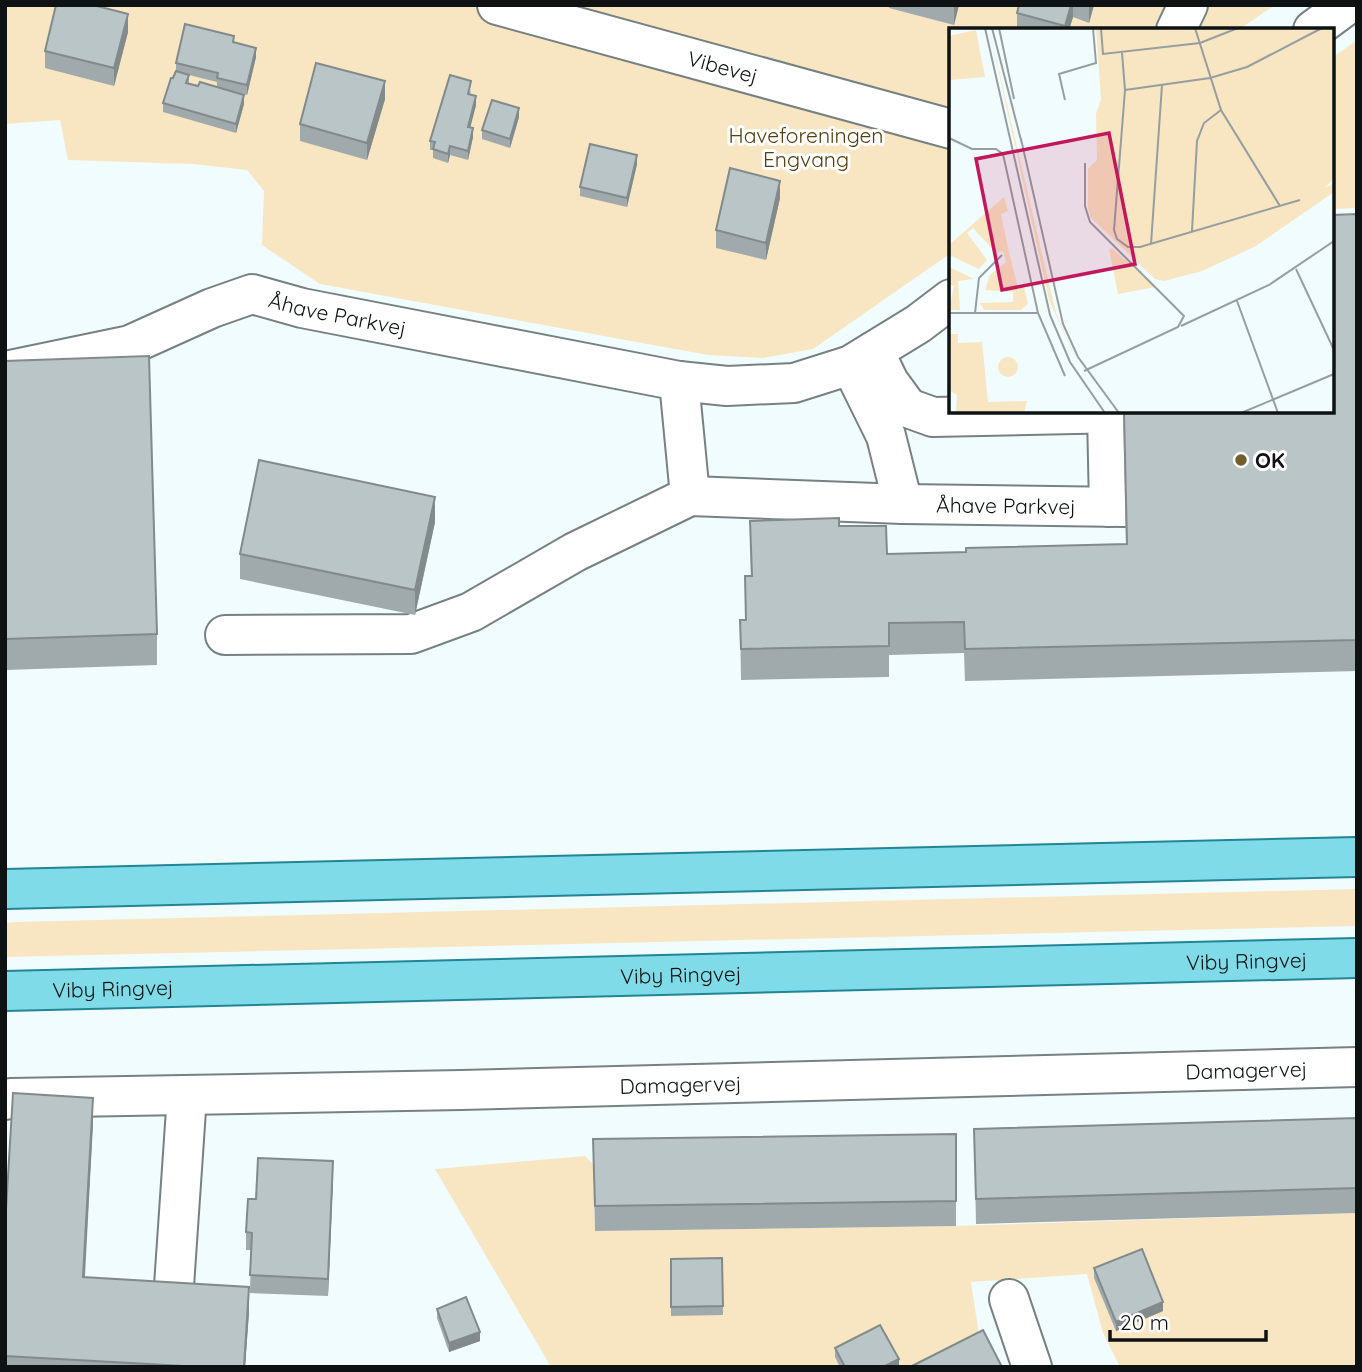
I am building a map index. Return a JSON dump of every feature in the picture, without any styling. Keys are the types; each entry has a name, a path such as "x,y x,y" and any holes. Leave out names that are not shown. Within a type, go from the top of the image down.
{"main road":[{"path":"5,889 1357,857"},
{"name":"Viby Ringvej","path":"5,991 1357,958"}],"street":[{"name":"Vibevej","path":"497,5 949,128"},
{"path":"1177,28 1188,5"},
{"path":"1316,28 1348,5"},
{"name":"Åhave Parkvej","path":"5,371 130,345 252,294 302,308 679,381 727,386 794,383 863,358 918,324 949,301"},
{"path":"863,358 904,504"},
{"name":"Åhave Parkvej","path":"225,635 411,634 471,612 575,552 691,496 904,504 1117,507 1115,413 933,417 908,408 889,382 863,358"},
{"path":"679,381 691,496"},
{"name":"Damagervej","path":"5,1100 1357,1067"},
{"path":"174,1286 187,1095"},
{"path":"1009,1299 1032,1367"}],"green space":[{"name":"Haveforeningen Engvang","path":"5,5 1275,5 1241,28 949,28 949,254 813,349 763,358 708,355 320,284 262,245 264,191 247,170 193,164 68,160 60,120 5,124"},
{"path":"1357,40 1357,208 1334,209 1334,57"},
{"path":"1357,889 1357,926 5,957 5,923 17,922"},
{"path":"585,1156 593,1164 595,1231 956,1226 1357,1213 1357,1367 1120,1367 1103,1333 1087,1274 971,1282 983,1361 973,1367 551,1367 435,1169"}],"building":[{"path":"56,5 93,5 128,14 114,68 45,51"},
{"path":"1019,5 1071,5 1065,26 1017,13"},
{"path":"185,24 234,36 233,42 256,48 247,85 217,78 218,73 176,63"},
{"path":"316,63 385,81 367,143 300,124"},
{"path":"176,71 189,75 186,83 198,86 200,82 244,95 236,124 163,103"},
{"path":"450,75 471,81 468,94 476,96 468,127 473,128 468,151 450,146 448,154 433,149 435,142 430,141"},
{"path":"492,100 519,108 510,139 482,130"},
{"path":"590,144 637,155 627,198 580,187"},
{"path":"730,168 780,181 766,243 716,230"},
{"name":"OK","path":"1357,214 1357,640 965,649 964,622 889,623 889,646 741,649 740,620 746,620 745,576 752,576 750,521 839,518 839,526 886,526 887,554 966,552 966,548 1127,544 1124,413 1334,413 1334,215"},
{"path":"149,356 157,634 5,639 5,361"},
{"path":"259,460 435,497 415,590 240,554"},
{"path":"13,1093 93,1098 83,1277 249,1287 244,1367 5,1356 5,1226"},
{"path":"1357,1118 1357,1188 976,1199 974,1129"},
{"path":"956,1134 956,1201 595,1206 593,1139"},
{"path":"258,1158 333,1161 328,1279 250,1275 252,1233 246,1232 248,1199 256,1199"},
{"path":"1142,1249 1163,1302 1116,1322 1094,1268"},
{"path":"722,1258 723,1306 671,1307 671,1259"},
{"path":"466,1297 480,1332 449,1343 437,1309"},
{"path":"880,1325 899,1359 883,1367 845,1367 835,1348"},
{"path":"983,1330 1002,1367 910,1367"}],"place":[{"name":"OK","path":"1241,460"}]}
